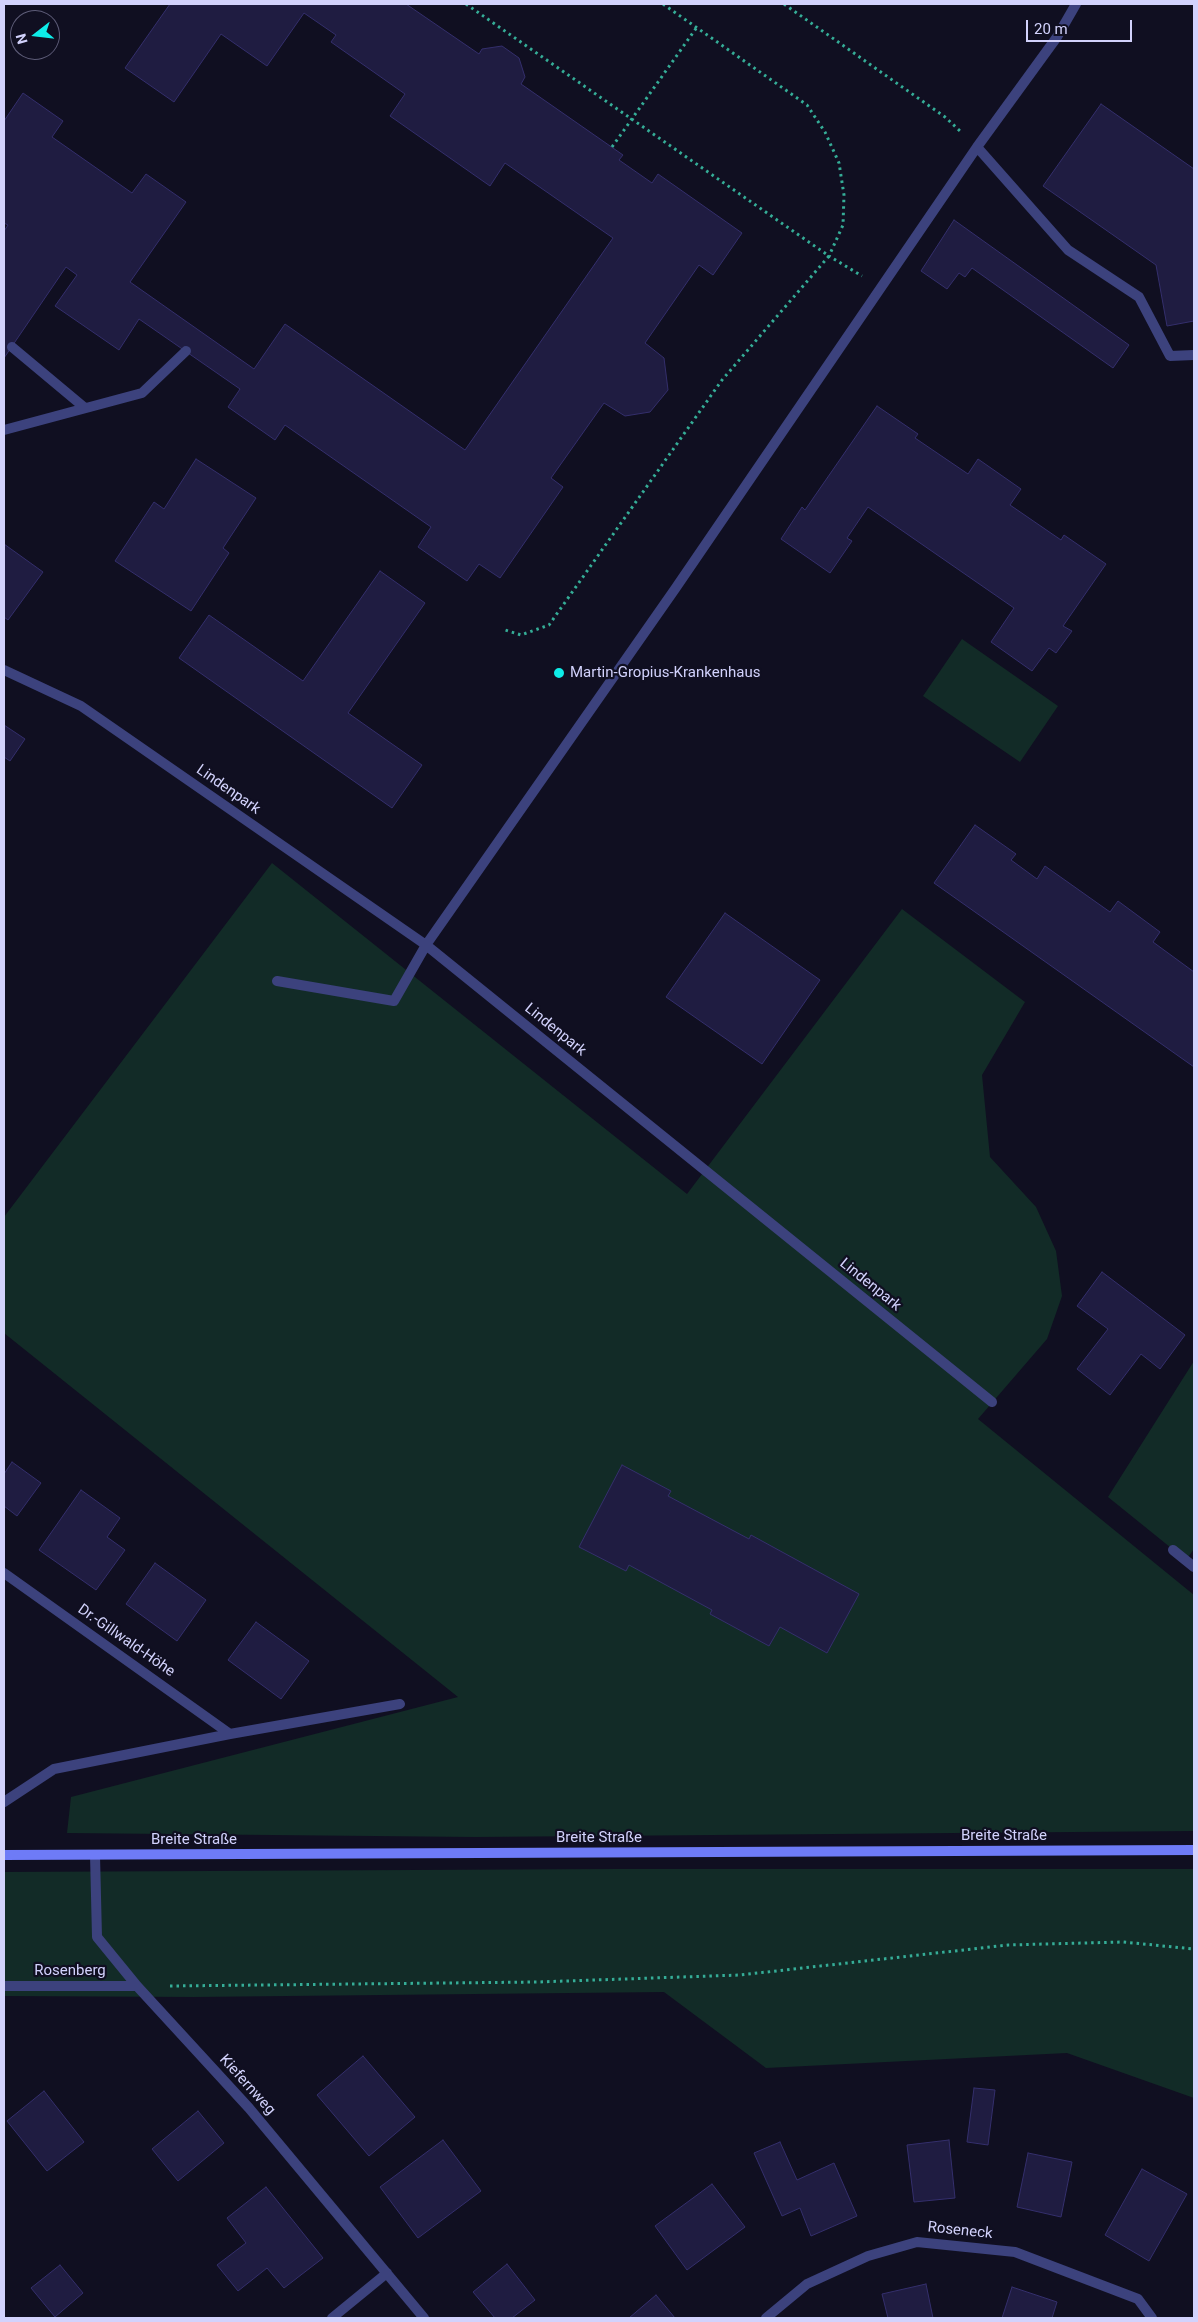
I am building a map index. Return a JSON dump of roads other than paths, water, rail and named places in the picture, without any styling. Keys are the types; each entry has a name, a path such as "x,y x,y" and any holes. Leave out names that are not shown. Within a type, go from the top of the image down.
{"main road":[{"name":"Breite Straße","path":"4,1855 1194,1850"}],"street":[{"path":"277,980 394,1001 426,944 664,605 976,147 1057,37 1076,4"},
{"path":"976,147 1068,250 1139,297 1170,356 1194,354"},
{"path":"12,347 85,408"},
{"path":"4,430 142,393 186,351"},
{"name":"Lindenpark","path":"4,670 81,706 426,944 992,1402"},
{"path":"1173,1550 1194,1567"},
{"name":"Dr.-Gillwald-Höhe","path":"4,1573 230,1734"},
{"path":"4,1802 54,1769 230,1734 400,1704"},
{"name":"Kiefernweg","path":"95,1855 97,1937 137,1986 249,2108 424,2318"},
{"name":"Rosenberg","path":"4,1986 137,1986"},
{"name":"Roseneck","path":"766,2318 807,2284 868,2256 917,2242 1015,2252 1138,2299 1152,2318"},
{"path":"332,2318 387,2273"}],"place":[{"name":"Martin-Gropius-Krankenhaus","path":"559,673"}]}
